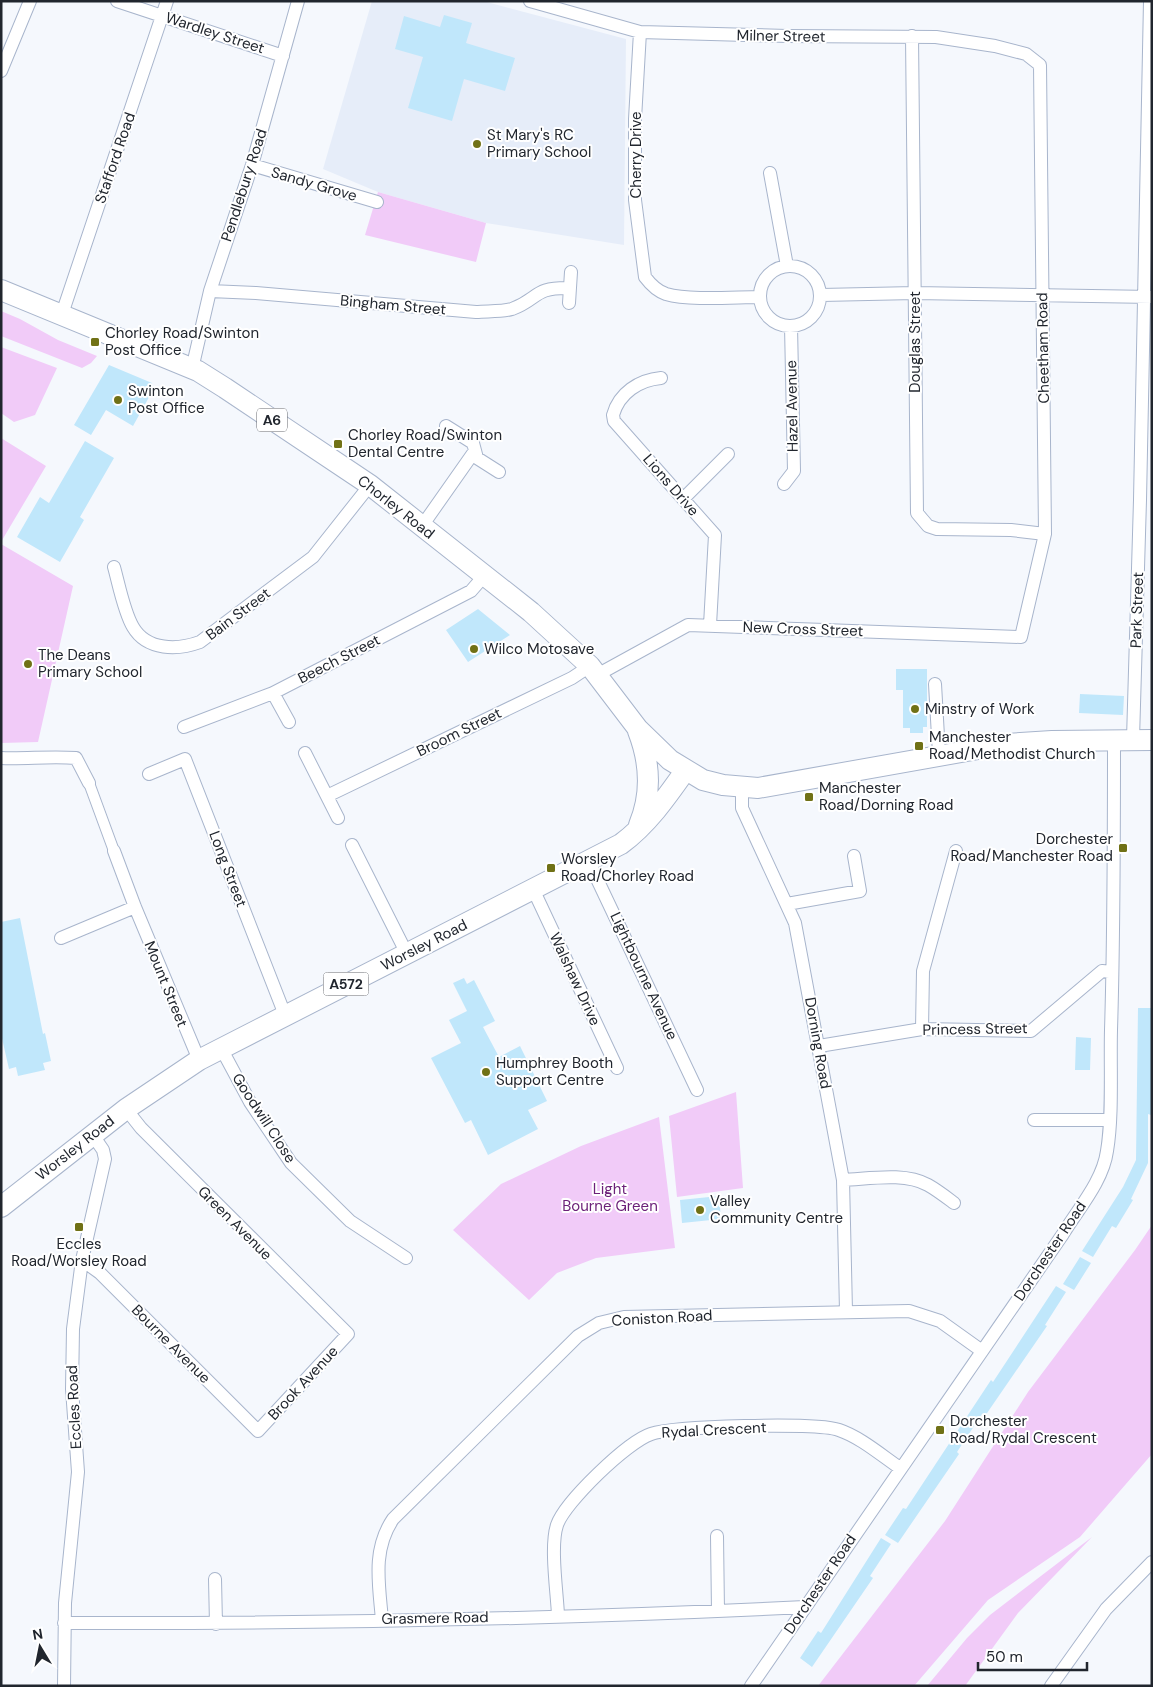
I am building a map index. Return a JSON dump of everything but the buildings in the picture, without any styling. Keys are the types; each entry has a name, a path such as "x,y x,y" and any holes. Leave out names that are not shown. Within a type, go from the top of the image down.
{"main road":[{"name":"Chorley Road","path":"1,290 192,369 370,485 531,612 594,671 638,730 670,760 685,771"},
{"path":"636,833 646,805 648,784 646,756 638,730"},
{"name":"A6","path":"685,771 704,780 742,787 777,786 939,754 1006,744 1133,739"},
{"name":"Worsley Road","path":"1,1206 126,1108 220,1048 589,862 636,833 685,771"}],"street":[{"path":"1,71 30,1"},
{"name":"Wardley Street","path":"117,1 283,56"},
{"name":"Stafford Road","path":"62,314 167,1"},
{"name":"Pendlebury Road","path":"192,369 210,291 252,165 298,1"},
{"name":"Milner Street","path":"530,1 640,32 787,36 912,36 995,46 1026,54 1033,59"},
{"name":"Park Street","path":"1133,739 1148,297 1150,1"},
{"name":"Cherry Drive","path":"640,32 635,119 635,200 645,278 653,287 665,294 679,296 760,297"},
{"name":"Douglas Street","path":"912,36 917,513 922,521 937,529 1010,530 1045,534"},
{"name":"Cheetham Road","path":"1021,637 1045,534 1040,65 1033,59"},
{"name":"Sandy Grove","path":"252,165 377,202"},
{"path":"770,173 787,266"},
{"path":"787,266 806,270 814,276 821,295 815,313 800,324 791,326 782,324 766,314 760,297 765,280 770,273 787,266"},
{"path":"569,303 571,272"},
{"name":"Bingham Street","path":"210,291 256,293 476,312 504,311 515,308 540,290 552,287 570,288"},
{"path":"821,295 915,293 1148,297"},
{"name":"Hazel Avenue","path":"784,484 794,471 791,326"},
{"name":"Lions Drive","path":"661,378 639,383 623,396 612,414 614,420 715,535 710,625"},
{"path":"446,426 473,443 477,458 499,472"},
{"path":"422,526 474,452"},
{"path":"684,498 728,454"},
{"name":"Bain Street","path":"114,567 134,628 152,645 185,648 200,642 313,557 370,485"},
{"name":"Beech Street","path":"184,727 273,693 471,591 484,576"},
{"name":"New Cross Street","path":"594,671 688,625 1021,637"},
{"name":"Broom Street","path":"326,796 572,678 594,671"},
{"path":"935,684 939,754"},
{"path":"273,693 288,722"},
{"name":"Dorchester Road","path":"751,1686 1063,1234 1095,1182 1108,1151 1112,972 1133,739"},
{"path":"305,753 338,818"},
{"path":"1,758 34,760 54,757 76,758 89,783 114,851"},
{"name":"Long Street","path":"149,774 185,759 285,1015"},
{"name":"Dorning Road","path":"742,787 742,808 795,923 843,1180 846,1311"},
{"path":"352,844 407,954"},
{"name":"Mount Street","path":"114,851 135,907 200,1060"},
{"path":"922,1029 923,971 956,851"},
{"path":"787,904 860,891 854,856"},
{"name":"Lightbourne Avenue","path":"589,862 698,1090"},
{"name":"Walshaw Drive","path":"533,889 618,1068"},
{"path":"61,938 135,907"},
{"name":"Princess Street","path":"819,1046 922,1029 1030,1031 1102,971 1112,972"},
{"name":"Goodwill Close","path":"220,1048 250,1102 291,1163 350,1221 406,1258"},
{"name":"Green Avenue","path":"126,1108 140,1128 348,1334"},
{"path":"1034,1120 1109,1120"},
{"name":"Eccles Road","path":"64,1686 64,1623 78,1478 71,1350 82,1260 105,1160 103,1150 92,1134"},
{"path":"843,1180 904,1178 917,1180 929,1185 954,1203"},
{"name":"Bourne Avenue","path":"82,1260 100,1272 258,1431"},
{"name":"Coniston Road","path":"382,1620 378,1557 383,1536 393,1519 588,1329 611,1319 624,1317 846,1311 919,1312 940,1321 982,1351"},
{"name":"Brook Avenue","path":"258,1431 348,1334"},
{"name":"Rydal Crescent","path":"558,1616 555,1539 561,1516 622,1452 641,1438 676,1430 821,1426 851,1435 900,1468"},
{"path":"717,1536 718,1612"},
{"path":"1052,1686 1106,1609 1152,1562"},
{"path":"216,1579 216,1624"},
{"name":"Grasmere Road","path":"64,1623 216,1624 718,1612 805,1607"}],"shaded area":[{"name":"St Mary's RC Primary School","path":"372,1 483,1 626,39 624,245 486,223 378,192 323,169"}],"green space":[{"path":"378,192 486,223 476,262 365,235"},
{"path":"1,311 58,340 97,356 91,363 82,368 1,336"},
{"path":"1,347 57,368 35,415 14,422 1,413"},
{"path":"1,438 46,466 1,542"},
{"name":"The Deans Primary School","path":"1,544 73,586 38,742 1,743"},
{"path":"736,1092 743,1188 677,1197 669,1116"},
{"name":"Light Bourne Green","path":"659,1117 675,1248 596,1258 557,1273 529,1300 453,1230 501,1184 581,1146"},
{"path":"1152,1225 1152,1454 1080,1537 988,1600 914,1686 818,1686 945,1521 1028,1392"},
{"path":"1092,1537 1018,1613 965,1686 927,1686 967,1638 990,1615"}],"place":[{"name":"St Mary's RC Primary School","path":"477,144"},
{"name":"Chorley Road/Swinton Post Office","path":"95,342"},
{"name":"Swinton Post Office","path":"118,400"},
{"name":"Chorley Road/Swinton Dental Centre","path":"338,444"},
{"name":"Wilco Motosave","path":"474,649"},
{"name":"The Deans Primary School","path":"28,664"},
{"name":"Minstry of Work","path":"915,709"},
{"name":"Manchester Road/Methodist Church","path":"919,746"},
{"name":"Manchester Road/Dorning Road","path":"809,797"},
{"name":"Dorchester Road/Manchester Road","path":"1123,848"},
{"name":"Worsley Road/Chorley Road","path":"551,868"},
{"name":"Humphrey Booth Support Centre","path":"486,1072"},
{"name":"Valley Community Centre","path":"700,1210"},
{"name":"Eccles Road/Worsley Road","path":"79,1227"},
{"name":"Dorchester Road/Rydal Crescent","path":"940,1430"}]}
